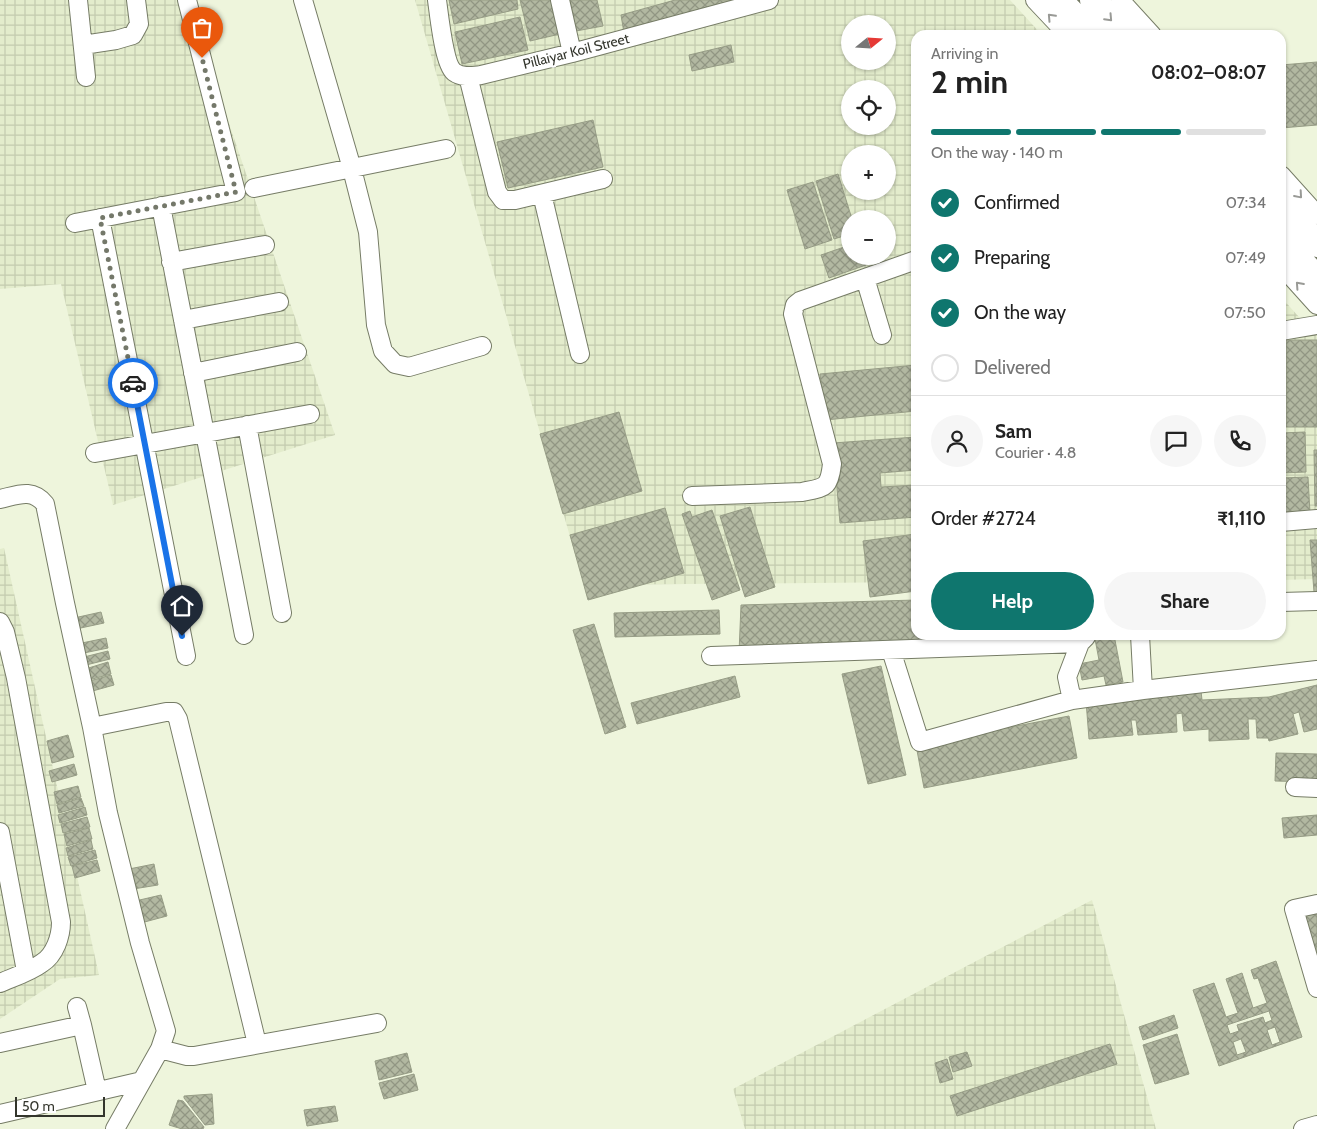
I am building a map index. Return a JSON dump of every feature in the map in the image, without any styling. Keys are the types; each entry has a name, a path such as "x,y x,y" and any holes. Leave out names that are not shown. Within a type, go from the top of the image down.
{"highway":[{"path":"1059,0 1087,30"},
{"path":"1093,0 1121,30"},
{"path":"1286,214 1317,280"}],"street":[{"path":"78,0 86,77"},
{"path":"83,45 116,40 133,35 138,24 136,0"},
{"path":"75,223 236,192 187,0"},
{"path":"303,0 352,168 368,232 376,325 383,351 394,364 409,367 482,346"},
{"path":"437,0 449,65 456,73 468,76 497,192 503,200 515,200 603,179"},
{"path":"560,0 572,53"},
{"name":"Pillaiyar Koil Street","path":"468,76 481,75 572,53 768,0"},
{"path":"1035,0 1063,30"},
{"path":"1120,0 1147,30"},
{"path":"254,188 446,149"},
{"path":"542,194 580,354"},
{"path":"1286,194 1317,305"},
{"path":"161,206 244,636"},
{"path":"100,218 186,656"},
{"path":"171,262 265,245"},
{"path":"692,496 802,492 817,489 827,484 830,479 832,464 793,314 795,306 800,301 911,262"},
{"path":"865,278 882,335"},
{"path":"183,320 279,302"},
{"path":"1286,329 1317,325"},
{"path":"193,373 297,352"},
{"path":"95,453 310,414"},
{"path":"248,425 282,613"},
{"path":"0,499 34,494 46,504 108,813 140,943 166,1031 160,1049 115,1129"},
{"path":"1286,522 1317,519"},
{"path":"1286,602 1317,601"},
{"path":"0,622 5,632 16,678 61,922 61,933 49,956 43,963 0,984"},
{"path":"711,656 891,650 1066,640"},
{"path":"1072,700 1067,677 1084,640"},
{"path":"1140,640 1143,690"},
{"path":"891,650 920,742 1072,700 1317,670"},
{"path":"92,727 166,712 174,712 178,719 257,1044"},
{"path":"1295,788 1317,788"},
{"path":"0,832 26,971"},
{"path":"1317,904 1294,909 1317,988"},
{"path":"77,1008 97,1091"},
{"path":"160,1049 194,1056 377,1023"},
{"path":"0,1043 82,1025"},
{"path":"0,1114 142,1081"},
{"path":"1303,1129 1317,1124"}],"shaded area":[{"path":"0,0 187,0 335,435 113,505 61,284 0,289"},
{"path":"415,0 1010,0 1037,30 911,30 911,582 584,585"},
{"path":"1286,303 1317,337 1317,579 1286,580"},
{"path":"4,548 99,975 60,979 0,1019 0,549"},
{"path":"1092,900 1156,1129 745,1129 733,1089"}],"building":[{"path":"449,0 517,0 518,9 454,24"},
{"path":"520,0 552,0 560,34 530,41"},
{"path":"570,0 597,0 603,26 576,31"},
{"path":"675,0 747,0 624,33 621,15"},
{"path":"520,17 528,50 462,64 455,32"},
{"path":"731,45 734,62 692,71 689,55"},
{"path":"1317,62 1317,125 1286,128 1286,65"},
{"path":"593,120 603,167 508,188 497,142"},
{"path":"838,174 841,184 841,200 846,200 849,210 841,210 841,237 834,239 816,181"},
{"path":"813,182 832,240 805,249 787,190"},
{"path":"841,248 841,265 866,265 829,278 821,255"},
{"path":"1286,340 1317,340 1317,427 1286,427"},
{"path":"911,365 911,411 825,420 820,374"},
{"path":"619,412 642,491 563,514 540,434"},
{"path":"1305,432 1306,472 1286,473 1286,433"},
{"path":"911,437 911,470 880,473 881,487 911,485 911,517 840,523 833,443"},
{"path":"1314,450 1317,450 1317,506 1315,506"},
{"path":"1308,477 1310,513 1286,514 1286,478"},
{"path":"750,507 775,587 745,597 720,516"},
{"path":"665,508 684,573 588,600 570,535"},
{"path":"712,510 740,590 712,600 682,514 690,511 692,517"},
{"path":"911,535 911,592 870,597 863,541"},
{"path":"1310,540 1317,540 1317,591 1314,592"},
{"path":"911,600 911,640 978,640 739,653 741,605"},
{"path":"719,610 720,634 615,637 614,613"},
{"path":"101,612 104,623 76,629 74,618"},
{"path":"594,624 626,727 605,734 573,630"},
{"path":"106,638 108,648 79,654 77,644"},
{"path":"1095,640 1115,640 1123,682 1106,685 1104,676 1082,680 1079,664 1099,660"},
{"path":"108,651 110,659 82,666 80,658"},
{"path":"108,662 111,674 85,681 82,670"},
{"path":"881,666 906,775 868,784 842,674"},
{"path":"111,675 114,685 89,692 86,682"},
{"path":"735,676 740,697 637,724 631,703"},
{"path":"1317,685 1317,729 1304,732 1299,712 1293,714 1298,734 1269,741 1268,738 1257,738 1256,719 1248,719 1249,739 1209,741 1209,729 1184,731 1182,713 1176,714 1177,732 1138,735 1136,720 1131,720 1133,735 1089,739 1086,701 1201,691 1202,700 1269,697"},
{"path":"1069,716 1077,758 924,788 916,745"},
{"path":"68,735 74,757 52,763 47,741"},
{"path":"1276,753 1317,754 1317,782 1275,781"},
{"path":"74,764 77,775 52,782 49,771"},
{"path":"78,786 81,797 57,804 54,792"},
{"path":"81,798 84,806 59,813 57,805"},
{"path":"85,807 87,815 60,823 58,815"},
{"path":"1317,815 1317,835 1284,838 1282,818"},
{"path":"87,817 90,827 63,833 61,824"},
{"path":"89,828 92,839 67,846 64,834"},
{"path":"91,840 93,849 68,856 66,848"},
{"path":"95,850 97,858 71,866 68,857"},
{"path":"97,860 100,871 75,878 72,866"},
{"path":"154,864 158,885 127,890 124,870"},
{"path":"161,895 167,916 137,924 131,902"},
{"path":"1317,910 1317,976 1301,913"},
{"path":"1276,961 1302,1037 1219,1066 1193,990 1214,983 1226,1017 1238,1013 1226,979 1242,973 1253,1008 1267,1003 1258,978 1254,979 1251,970","holes":["1269,1011 1272,1020 1265,1023 1263,1017 1237,1025 1239,1031 1230,1034 1227,1025","1275,1027 1280,1042 1272,1045 1267,1030","1241,1039 1246,1052 1237,1055 1233,1042"]},
{"path":"1174,1015 1178,1028 1143,1040 1139,1027"},
{"path":"1177,1034 1189,1074 1155,1084 1143,1045"},
{"path":"1110,1044 1117,1064 957,1116 950,1096"},
{"path":"967,1052 972,1066 953,1072 949,1057"},
{"path":"407,1053 412,1072 379,1080 375,1061"},
{"path":"947,1059 953,1079 940,1083 935,1063"},
{"path":"414,1074 418,1090 384,1099 379,1083"},
{"path":"212,1094 214,1124 205,1125 184,1096"},
{"path":"178,1100 183,1101 204,1127 203,1129 182,1129 169,1125"},
{"path":"335,1106 338,1121 307,1126 304,1110"}],"way so far":[{"path":"133,383 100,218 236,192 202,58"}],"route":[{"path":"133,383 182,636"}]}
